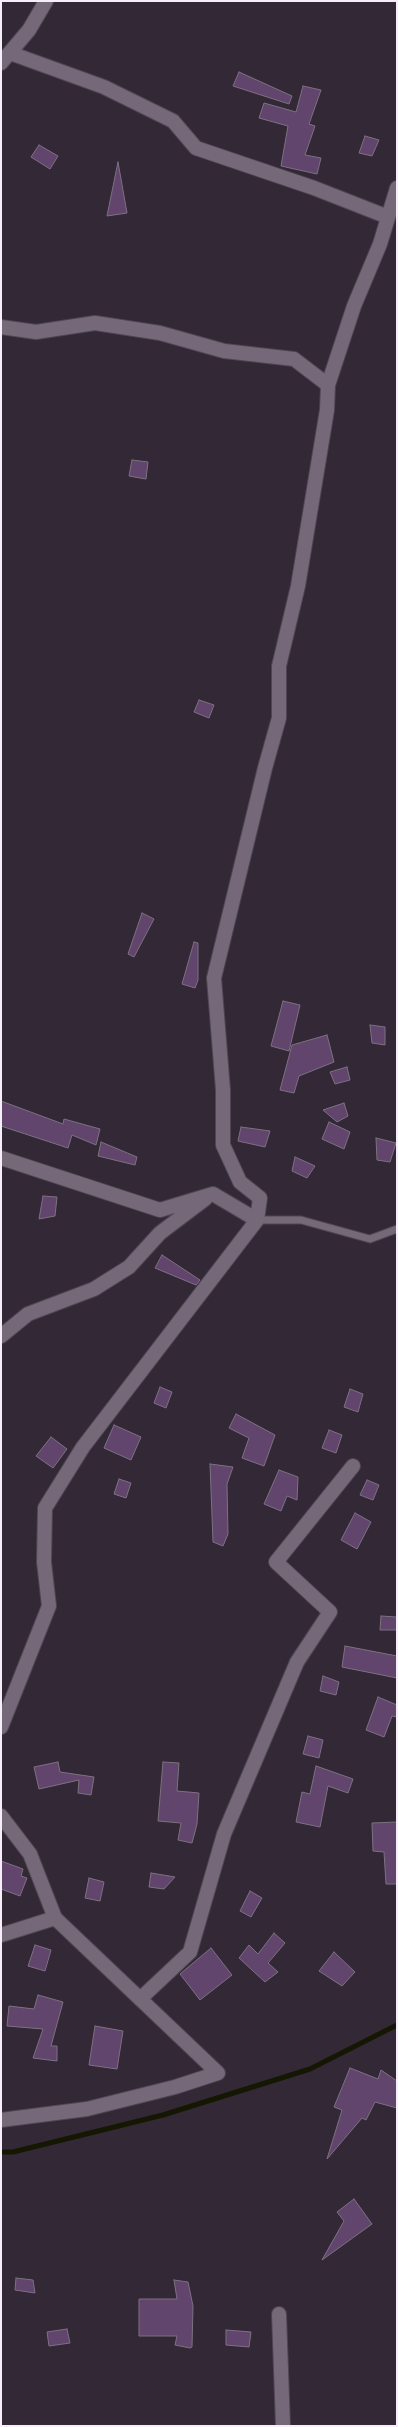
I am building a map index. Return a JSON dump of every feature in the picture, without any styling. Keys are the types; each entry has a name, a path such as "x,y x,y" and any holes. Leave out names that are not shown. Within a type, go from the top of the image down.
{"street":[{"path":"46,1 29,30 6,58 104,87 173,121 196,148 314,188 388,217"},
{"path":"1,1728 48,1606 44,1562 45,1508 84,1447 257,1220 260,1198 240,1182 223,1145 223,1090 214,978 249,831 279,718 279,666 298,586 327,410 328,385 354,306 380,244 397,188"},
{"path":"1,327 36,332 95,323 160,333 224,351 294,360 328,385"},
{"path":"1,1158 160,1210 213,1194 257,1220"},
{"path":"1,1336 28,1314 94,1289 128,1267 160,1233 213,1194"},
{"path":"140,1998 190,1952 224,1834 298,1662 330,1612 276,1562 353,1466"},
{"path":"1,1816 30,1854 55,1918 218,2073 175,2087 88,2109 1,2120"},
{"path":"1,1935 55,1918"},
{"path":"279,2314 283,2426"}],"lane":[{"path":"257,1220 301,1220 370,1239 397,1230"}],"building":[{"path":"239,72 292,96 289,104 233,86"},
{"path":"303,86 321,90 309,124 315,126 305,155 321,158 317,174 281,166 288,126 259,118 264,103 296,112"},
{"path":"365,136 379,140 372,156 359,153"},
{"path":"39,145 58,156 50,169 31,157"},
{"path":"118,162 127,213 107,216"},
{"path":"132,460 148,462 146,479 129,476"},
{"path":"199,700 214,705 209,718 194,712"},
{"path":"142,913 154,919 134,957 128,954"},
{"path":"194,942 198,943 198,980 195,988 182,984"},
{"path":"283,1001 300,1005 289,1051 271,1046"},
{"path":"370,1025 385,1027 385,1045 372,1043"},
{"path":"327,1035 334,1062 299,1076 294,1093 280,1090 292,1045"},
{"path":"347,1067 350,1080 335,1084 330,1072"},
{"path":"1,1101 63,1124 64,1119 100,1129 96,1145 72,1135 68,1148 1,1126"},
{"path":"344,1103 348,1116 337,1122 323,1110"},
{"path":"329,1122 350,1132 344,1149 322,1139"},
{"path":"241,1127 270,1131 265,1147 238,1141"},
{"path":"376,1138 396,1143 390,1162 377,1160"},
{"path":"101,1142 137,1157 135,1165 98,1156"},
{"path":"295,1157 315,1166 307,1178 292,1171"},
{"path":"43,1196 57,1197 55,1216 39,1219"},
{"path":"162,1255 200,1280 196,1285 155,1268"},
{"path":"160,1387 172,1392 166,1408 154,1403"},
{"path":"350,1389 363,1394 358,1412 344,1407"},
{"path":"236,1414 275,1435 264,1466 242,1458 249,1438 229,1428"},
{"path":"114,1425 141,1437 131,1460 104,1448"},
{"path":"329,1430 342,1435 336,1453 322,1448"},
{"path":"51,1437 67,1449 53,1468 36,1456"},
{"path":"210,1464 233,1467 227,1484 228,1534 223,1546 213,1542"},
{"path":"279,1470 298,1477 297,1500 287,1496 281,1511 264,1504"},
{"path":"119,1479 131,1483 126,1498 114,1494"},
{"path":"367,1480 379,1485 373,1500 360,1495"},
{"path":"355,1513 371,1522 357,1549 341,1540"},
{"path":"381,1616 397,1617 397,1630 380,1630"},
{"path":"345,1646 397,1656 397,1678 342,1667"},
{"path":"323,1676 339,1682 336,1695 320,1691"},
{"path":"378,1697 397,1705 397,1717 392,1716 384,1737 366,1730"},
{"path":"308,1736 323,1740 319,1758 303,1754"},
{"path":"58,1762 60,1772 94,1777 91,1795 78,1793 79,1780 39,1789 34,1767"},
{"path":"163,1762 179,1763 177,1791 199,1793 197,1824 192,1843 178,1840 181,1823 158,1821"},
{"path":"316,1766 353,1779 348,1793 328,1786 320,1827 296,1822 302,1792 310,1794"},
{"path":"397,1822 397,1884 386,1884 384,1852 373,1851 372,1823"},
{"path":"1,1861 23,1869 21,1876 27,1878 20,1896 1,1889"},
{"path":"151,1873 175,1877 164,1889 149,1887"},
{"path":"89,1878 104,1882 100,1901 85,1898"},
{"path":"250,1891 262,1898 251,1917 240,1911"},
{"path":"274,1933 285,1943 268,1963 278,1972 265,1982 239,1958 249,1945 258,1954"},
{"path":"35,1945 51,1950 45,1971 28,1966"},
{"path":"211,1948 232,1975 200,2000 180,1974"},
{"path":"334,1952 355,1972 342,1986 319,1971"},
{"path":"38,1995 63,2002 51,2046 57,2046 57,2061 33,2058 43,2029 7,2026 9,2006 34,2009"},
{"path":"95,2026 123,2031 117,2069 89,2065"},
{"path":"350,2068 378,2079 381,2070 397,2081 397,2108 375,2102 366,2120 362,2118 327,2159 342,2110 334,2107"},
{"path":"354,2199 372,2224 322,2260 344,2221 337,2212"},
{"path":"16,2278 33,2280 35,2293 15,2290"},
{"path":"174,2280 188,2282 193,2306 192,2347 190,2348 175,2345 177,2336 139,2336 139,2299 177,2299"},
{"path":"67,2329 70,2343 49,2346 47,2332"},
{"path":"226,2330 251,2332 249,2347 226,2345"}],"waterway":[{"path":"1,2152 13,2152 163,2115 310,2069 397,2025"}]}
